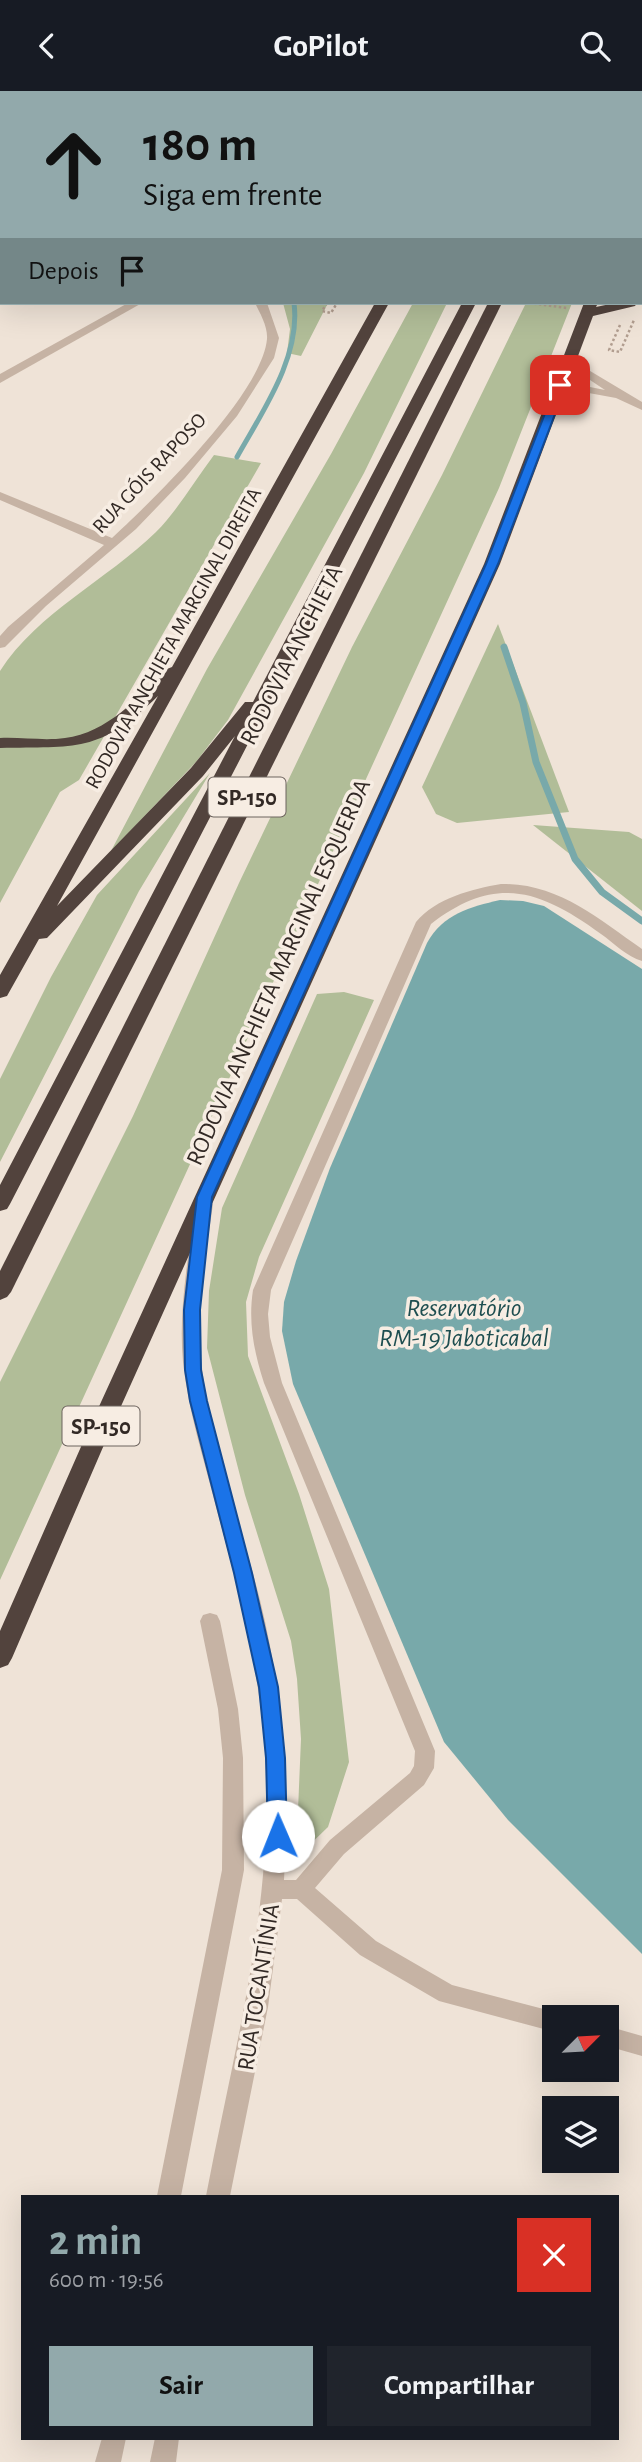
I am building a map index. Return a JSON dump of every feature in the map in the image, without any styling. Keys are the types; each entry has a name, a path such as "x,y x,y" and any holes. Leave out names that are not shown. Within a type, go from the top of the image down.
{"highway":[{"name":"RODOVIA ANCHIETA MARGINAL DIREITA","path":"0,992 164,701 381,305"},
{"name":"RODOVIA ANCHIETA","path":"0,1205 468,305"},
{"name":"RODOVIA ANCHIETA","path":"0,1292 494,305"},
{"path":"588,309 627,309"},
{"name":"RODOVIA ANCHIETA MARGINAL ESQUERDA","path":"0,1658 205,1197 492,564 588,309"},
{"path":"0,743 67,743 88,738 111,727 183,662"},
{"path":"20,956 197,772 281,669"},
{"path":"0,731 19,742"}],"street":[{"path":"0,379 132,305"},
{"name":"RUA GÓIS RAPOSO","path":"0,645 13,628 114,544 151,508 239,407 262,368 273,340 268,317 262,305"},
{"path":"570,362 623,397 642,406"},
{"path":"560,385 623,397"},
{"path":"0,496 114,544"},
{"path":"301,1889 337,1847 417,1779 424,1768 425,1751 273,1383 262,1350 258,1326 262,1290 424,922 444,906 480,893 512,888 534,891 554,898 642,956"},
{"name":"RUA TOCANTÍNIA","path":"205,1197 192,1310 193,1370 198,1401 243,1573 268,1687 278,1836 274,1890 261,1983 218,2195"},
{"name":"RUA TOCANTÍNIA","path":"169,2195 233,1870 233,1758 228,1709 210,1621"},
{"path":"274,1890 301,1889 368,1948 447,1994 542,2019"},
{"path":"620,2040 642,2046"},
{"path":"108,2462 114,2440"},
{"path":"163,2462 167,2440"}],"path":[{"path":"326,305 322,311 331,313 336,305"},
{"path":"627,309 608,350 620,352 636,317"}],"green space":[{"path":"284,305 327,305 301,356 287,353 290,329"},
{"path":"412,305 446,305 364,473 228,720 196,762 111,851 207,669 331,454"},
{"path":"525,305 571,305 499,488 0,1580 0,1382 133,1116 239,883 352,647 442,475"},
{"path":"214,455 261,463 79,780 60,792 0,903 0,671 16,650 53,614 156,532 179,505"},
{"path":"498,624 569,812 457,823 436,814 422,787"},
{"path":"210,773 139,891 0,1162 0,1079 51,977 97,895"},
{"path":"533,825 629,832 642,839 642,911"},
{"path":"344,992 374,1000 259,1257 246,1302 248,1356 299,1494 329,1589 349,1762 328,1827 296,1858 301,1739 297,1679 291,1641 245,1495 207,1348 209,1291 222,1208 317,994"}],"water":[{"name":"Reservatório RM-19 Jaboticabal","path":"500,900 523,901 544,906 642,969 642,1954 508,1820 444,1742 293,1384 282,1331 284,1302 296,1261 330,1168 427,943 449,918 468,909"}],"waterway":[{"path":"237,457 268,403 286,364 295,323 294,305"},
{"path":"504,647 523,703 536,762 575,859 602,892 642,921"}],"route":[{"path":"278,1836 274,1736 268,1687 243,1573 198,1401 193,1370 192,1310 205,1197 492,564 560,385"}]}
